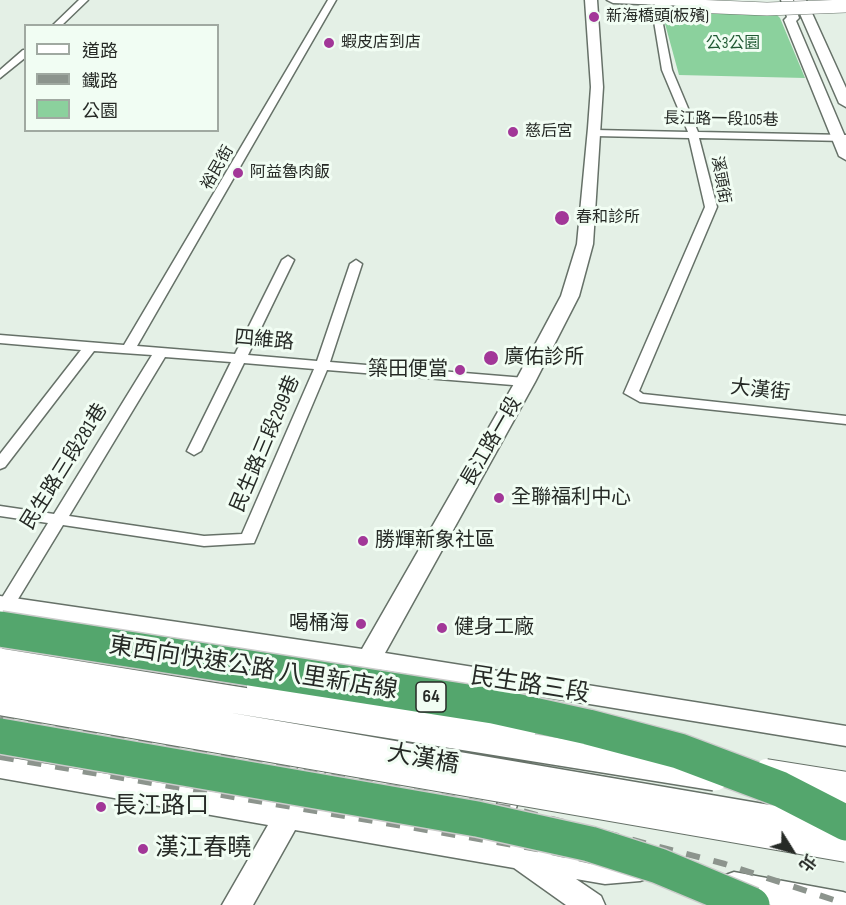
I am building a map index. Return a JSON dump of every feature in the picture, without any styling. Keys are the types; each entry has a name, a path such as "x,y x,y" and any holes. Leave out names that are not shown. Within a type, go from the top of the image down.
{"highway":[{"name":"東西向快速公路 八里新店線","path":"2,613 494,706 588,727 679,751 780,789 846,823"},
{"path":"0,736 477,819 590,844 659,866 752,905"}],"street":[{"path":"58,24 84,0"},
{"name":"裕民街","path":"128,350 332,0"},
{"name":"長江路一段","path":"237,905 292,808 368,659 525,382 570,296 584,249 595,133 597,85 591,0"},
{"path":"613,0 768,11 789,20 842,138 846,156"},
{"path":"724,0 846,2"},
{"path":"673,3 795,2"},
{"path":"789,20 793,18 795,2"},
{"path":"795,2 846,103"},
{"path":"673,3 767,9 846,2"},
{"name":"溪頭街","path":"671,401 633,395 630,391 674,289 706,223 711,207 693,133 667,69 656,9 659,5 673,3"},
{"path":"0,75 24,54"},
{"name":"長江路一段105巷","path":"595,133 693,133 842,138"},
{"path":"194,450 288,260"},
{"name":"民生路三段299巷","path":"57,520 204,541 248,539 322,365 356,264"},
{"name":"四維路","path":"3,343 91,346 525,382"},
{"path":"0,464 91,346"},
{"name":"民生路三段281巷","path":"2,613 161,352"},
{"name":"大漢街","path":"671,401 846,420"},
{"path":"0,512 57,520"},
{"name":"民生路三段","path":"2,613 368,659 846,736"},
{"path":"0,645 846,782"},
{"name":"大漢橋","path":"0,662 846,799"},
{"name":"大漢橋","path":"0,687 846,832"},
{"path":"504,848 544,689"},
{"path":"0,705 846,852"},
{"path":"0,747 292,808 504,848 606,872 640,868 843,905"},
{"path":"0,767 292,808"},
{"path":"504,848 590,905"}],"green space":[{"name":"公3公園","path":"661,9 758,11 776,14 780,18 805,78 679,75"}],"railway":[{"path":"0,718 514,809 725,864 846,904"},
{"path":"0,757 543,850 704,887 767,905"}],"place":[{"name":"新海橋頭(板殯)","path":"594,17"},
{"name":"蝦皮店到店","path":"329,43"},
{"name":"慈后宮","path":"513,132"},
{"name":"阿益魯肉飯","path":"238,173"},
{"name":"春和診所","path":"562,218"},
{"name":"廣佑診所","path":"491,358"},
{"name":"築田便當","path":"460,370"},
{"name":"全聯福利中心","path":"499,498"},
{"name":"勝輝新象社區","path":"363,541"},
{"name":"喝桶海","path":"361,624"},
{"name":"健身工廠","path":"442,628"},
{"name":"長江路口","path":"101,807"},
{"name":"漢江春曉","path":"143,849"}]}
